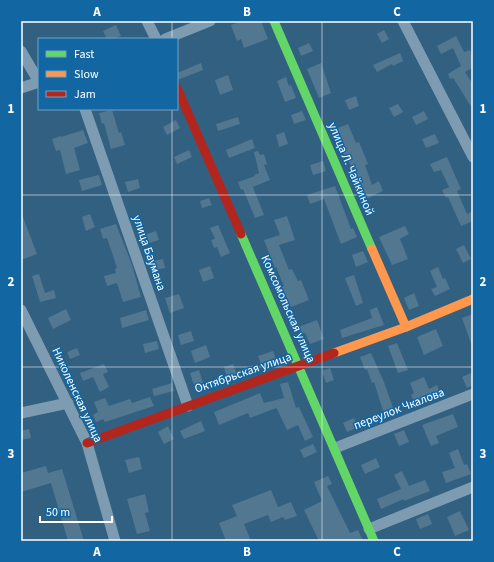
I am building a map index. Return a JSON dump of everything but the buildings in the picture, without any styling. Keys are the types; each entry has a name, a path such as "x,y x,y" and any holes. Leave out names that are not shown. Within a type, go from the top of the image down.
{"street":[{"path":"147,21 156,38"},
{"path":"168,38 210,21"},
{"name":"улица Л. Чайкиной","path":"274,21 406,327"},
{"path":"403,21 473,158"},
{"path":"21,51 38,80"},
{"path":"21,88 38,82"},
{"name":"Комсомольская улица","path":"178,90 298,367 335,448 374,541"},
{"name":"улица Баумана","path":"85,110 188,406"},
{"name":"Октябрьская улица","path":"87,443 406,327 473,299"},
{"name":"Николенская улица","path":"21,310 87,443 115,541"},
{"name":"переулок Чкалова","path":"335,448 473,394"},
{"path":"21,413 68,403"},
{"path":"369,529 473,487"}],"traffic: fast":[{"path":"274,21 372,249"},
{"path":"241,234 374,541"}],"traffic: slow":[{"path":"372,249 406,327"},
{"path":"334,353 406,327 473,299"}],"traffic: jam":[{"path":"178,90 241,234"},
{"path":"87,443 334,353"}]}
